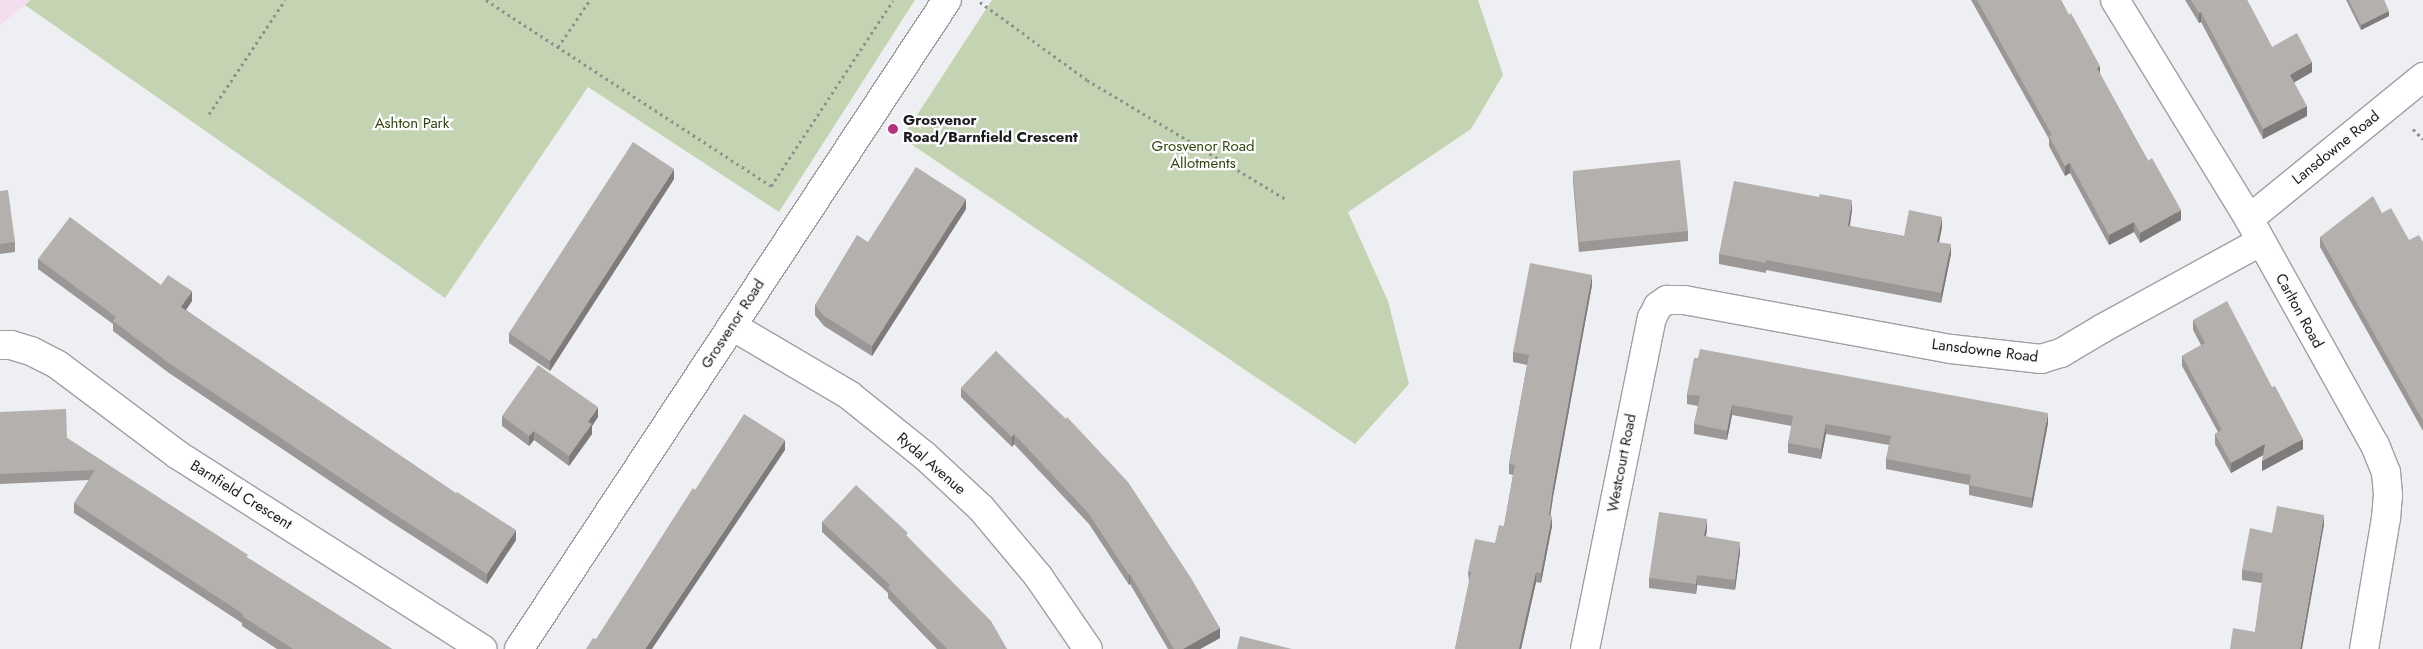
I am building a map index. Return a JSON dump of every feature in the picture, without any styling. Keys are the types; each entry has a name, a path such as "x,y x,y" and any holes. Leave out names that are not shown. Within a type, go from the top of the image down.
{"street":[{"name":"Grosvenor Road","path":"520,649 947,0"},
{"name":"Carlton Road","path":"2115,0 2254,230 2375,445 2386,472 2388,495 2386,518 2364,649"},
{"name":"Lansdowne Road","path":"1684,300 1951,349 2041,360 2061,353 2103,328 2254,230 2423,77"},
{"name":"Westcourt Road","path":"1585,649 1652,318 1658,306 1667,300 1684,300"},
{"name":"Rydal Avenue","path":"732,326 848,395 925,456 981,508 1038,576 1088,649"},
{"name":"Barnfield Crescent","path":"0,345 11,345 31,351 58,365 178,455 482,649"}],"path":[{"path":"209,114 285,0"},
{"path":"486,0 771,186 893,0"},
{"path":"558,47 590,0"},
{"path":"978,0 986,8 1087,80 1286,199"}],"shaded area":[{"path":"0,0 31,0 0,25"}],"green space":[{"name":"Ashton Park","path":"31,0 915,0 779,212 588,87 445,298 25,5"},
{"name":"Grosvenor Road Allotments","path":"992,0 1478,0 1503,75 1471,129 1348,212 1388,301 1409,384 1355,444 902,138"}],"building":[{"path":"1977,0 2061,0 2069,15 2071,13 2100,66 2097,68 2148,161 2152,158 2181,210 2140,233 2134,222 2109,235 2070,163 2065,166 2049,136 2052,135"},
{"path":"2191,0 2247,0 2272,47 2297,33 2312,62 2290,75 2307,106 2263,129 2201,12 2199,13"},
{"path":"2349,0 2384,0 2389,11 2361,25"},
{"path":"633,142 674,169 550,361 509,333"},
{"path":"1680,160 1688,231 1579,242 1573,171"},
{"path":"916,167 966,199 872,346 824,316 815,305 857,235 868,242"},
{"path":"1734,181 1819,197 1820,194 1852,200 1848,226 1904,236 1909,210 1942,217 1937,242 1951,244 1941,293 1766,260 1766,263 1719,254"},
{"path":"8,190 15,242 0,244 0,191"},
{"path":"2373,196 2382,213 2391,208 2409,240 2419,235 2423,242 2423,421 2320,237"},
{"path":"70,217 161,285 168,275 192,291 181,307 456,493 516,530 487,574 169,363 113,321 116,317 38,259"},
{"path":"1530,263 1592,275 1553,487 1549,515 1552,516 1541,573 1536,572 1519,649 1455,649 1471,572 1468,572 1475,539 1495,543 1499,525 1504,526 1515,465 1509,464 1529,355 1513,352"},
{"path":"2227,301 2272,387 2275,386 2303,439 2262,461 2265,444 2231,463 2215,434 2222,430 2182,356 2205,343 2193,320"},
{"path":"1700,349 2048,413 2032,498 1969,485 1971,475 1886,459 1891,436 1826,424 1821,449 1788,443 1793,416 1732,405 1727,431 1694,424 1700,396 1687,394 1694,358 1698,358"},
{"path":"996,351 1066,419 1067,417 1128,482 1191,578 1220,628 1183,649 1174,649 1130,574 1089,514 1014,434 1012,437 961,388"},
{"path":"538,365 598,407 588,422 592,424 569,456 534,431 529,436 502,416"},
{"path":"66,409 67,438 248,555 246,557 392,649 293,649 74,503 95,470 0,474 0,412"},
{"path":"744,414 785,440 645,649 586,649 593,638 596,639 693,488 695,490"},
{"path":"856,485 908,533 906,535 991,621 1007,649 947,649 888,588 890,585 822,522"},
{"path":"2277,506 2324,515 2300,649 2230,649 2233,628 2255,632 2263,573 2242,570 2250,528 2272,533"},
{"path":"1659,512 1707,519 1704,536 1740,542 1735,580 1697,575 1696,584 1649,578"},
{"path":"1240,636 1292,649 1237,649"}],"place":[{"name":"Grosvenor Road/Barnfield Crescent","path":"893,129"}]}
